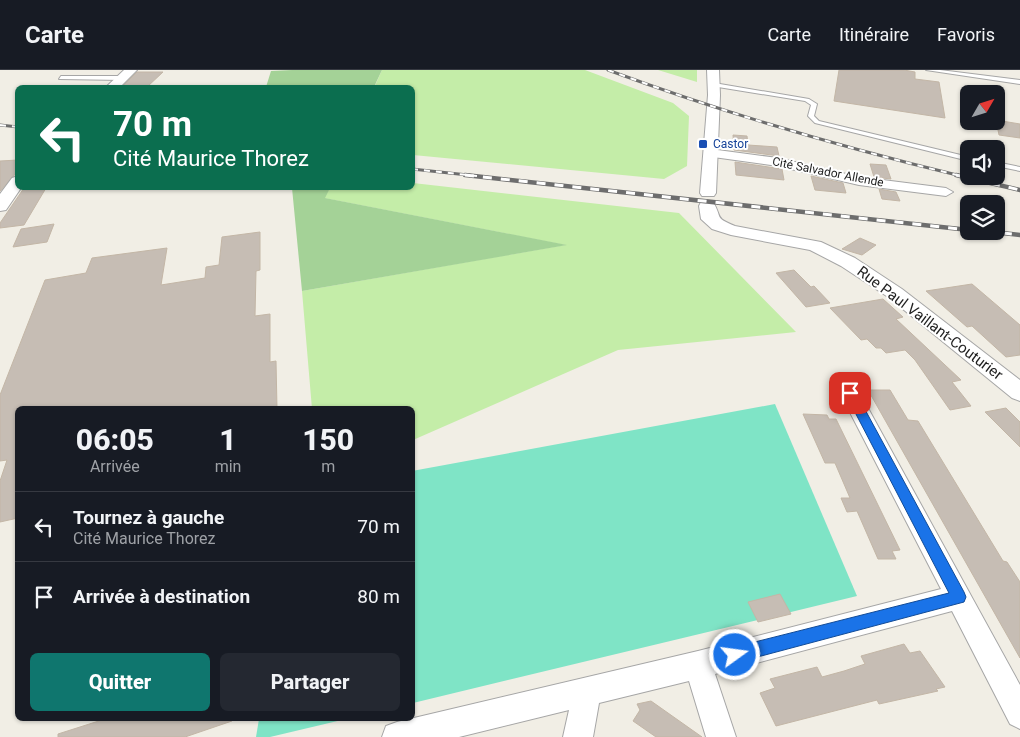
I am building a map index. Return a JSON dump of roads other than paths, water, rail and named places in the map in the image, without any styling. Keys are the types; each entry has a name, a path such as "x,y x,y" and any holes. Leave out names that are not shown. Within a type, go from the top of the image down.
{"street":[{"name":"Rue Paul Vaillant-Couturier","path":"712,70 714,85 708,199 710,219 724,228 806,244 848,262 895,293 1020,392"},
{"path":"114,85 126,74"},
{"name":"Cité Salvador Allende","path":"710,152 778,162 859,180 946,192"},
{"path":"0,206 15,185"},
{"path":"850,393 1020,714"},
{"path":"397,737 698,665 959,597"},
{"path":"698,665 721,737"},
{"path":"578,737 587,691"}],"lane":[{"path":"929,70 1009,78 1020,82"},
{"path":"61,78 126,74"},
{"path":"714,85 807,100 814,104 811,116 817,122 960,157"},
{"path":"1005,166 1020,169"}],"railway":[{"path":"608,70 695,101 783,128 960,176"},
{"path":"0,125 15,127"},
{"path":"415,169 477,176"},
{"path":"465,175 960,229"},
{"path":"956,175 1020,190"},
{"path":"1005,233 1020,235"}],"place":[{"name":"Castor","path":"703,144"}]}
